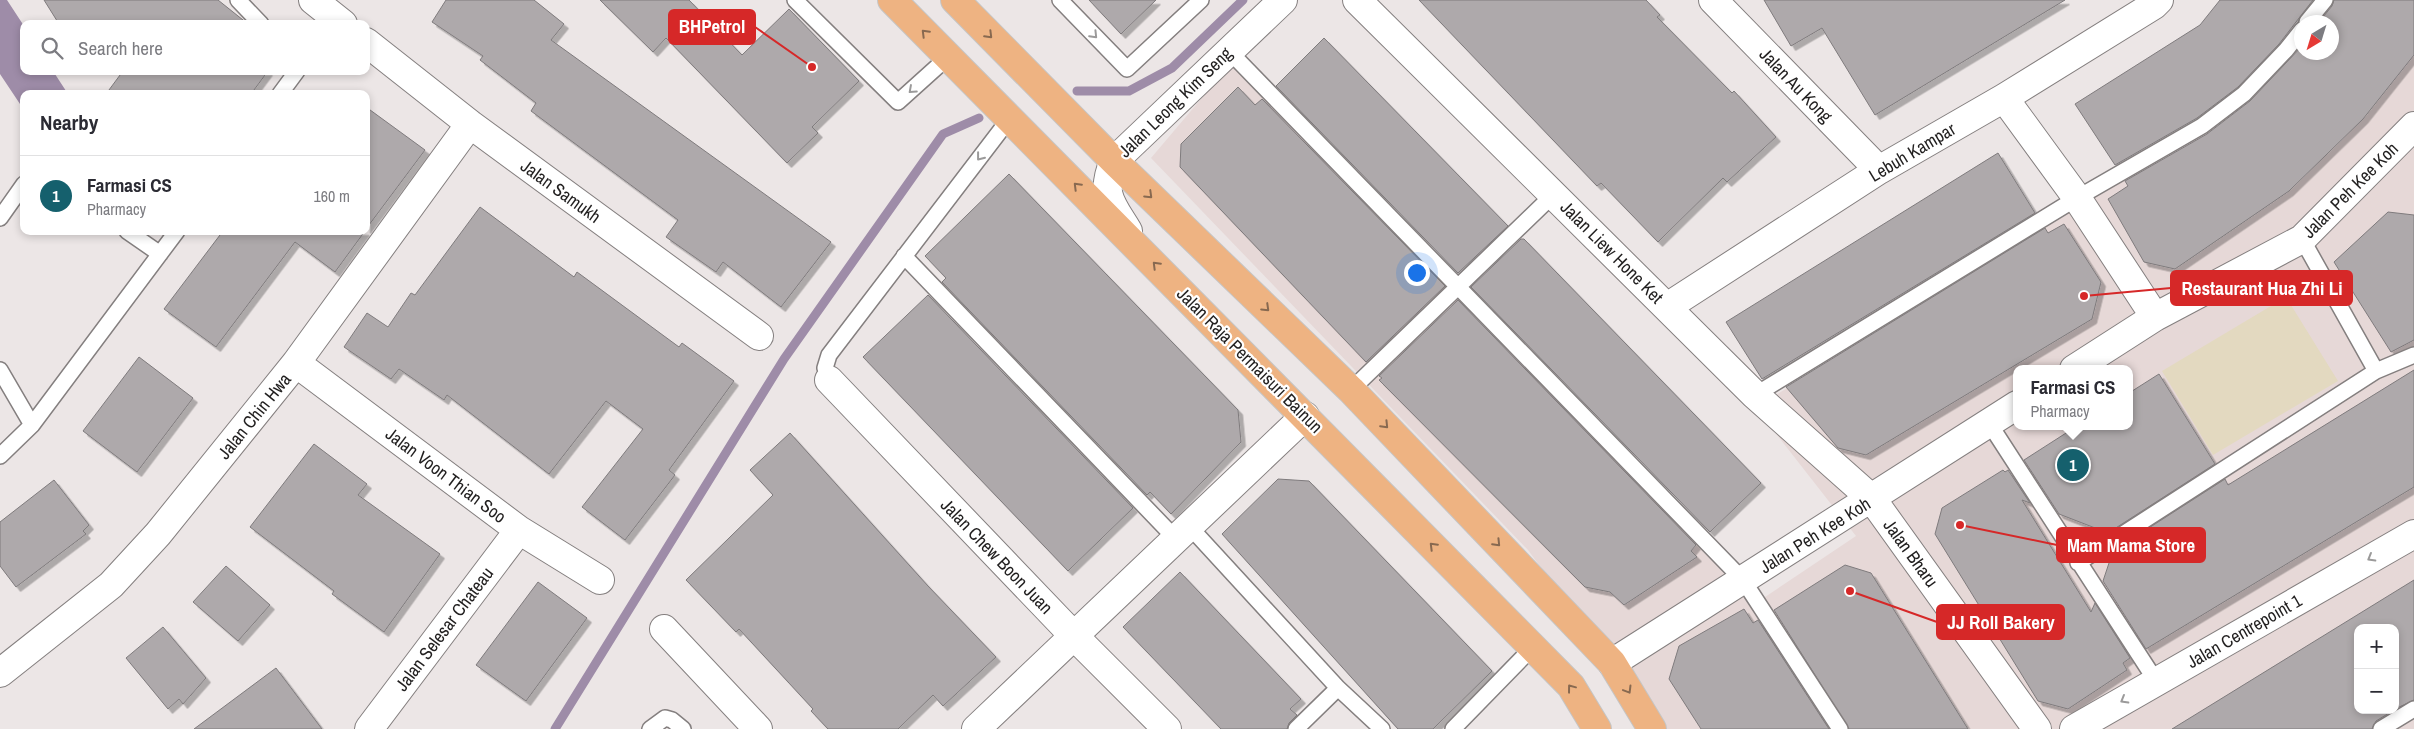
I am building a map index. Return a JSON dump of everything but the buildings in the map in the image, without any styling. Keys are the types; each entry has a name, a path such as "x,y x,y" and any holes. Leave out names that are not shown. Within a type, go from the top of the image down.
{"main road":[{"name":"Jalan Raja Permaisuri Bainun","path":"892,0 1571,686 1597,729"},
{"path":"955,0 1114,161 1351,390 1612,663 1652,729"}],"street":[{"path":"313,0 338,20"},
{"name":"Jalan Leong Kim Seng","path":"1136,245 1108,200 1106,185 1114,161 1283,0"},
{"name":"Jalan Liew Hone Ket","path":"1357,0 1755,394 1872,499"},
{"name":"Jalan Au Kong","path":"1713,0 1879,170"},
{"name":"Lebuh Kampar","path":"1667,307 1879,170 2004,98 2154,5 2159,0"},
{"name":"Jalan Samukh","path":"370,45 470,124 759,336"},
{"path":"2004,98 2077,198 2155,317"},
{"name":"Jalan Chin Hwa","path":"0,673 112,585 158,534 296,363 470,124"},
{"name":"Jalan Peh Kee Koh","path":"2080,365 2155,317 2302,238 2414,126"},
{"name":"Jalan Voon Thian Soo","path":"296,363 520,530 600,580"},
{"name":"Jalan Chew Boon Juan","path":"829,380 1074,636 1167,729"},
{"name":"Jalan Peh Kee Koh","path":"1612,663 2013,408"},
{"path":"976,729 1305,416"},
{"name":"Jalan Bharu","path":"1872,499 2037,729"},
{"name":"Jalan Selesar Chateau","path":"370,729 520,530"},
{"name":"Jalan Centrepoint 1","path":"2074,729 2414,534"},
{"path":"664,629 758,729"}],"lane":[{"path":"238,0 257,20"},
{"path":"795,0 898,102 948,57"},
{"path":"1060,0 1126,69 1200,0"},
{"path":"2313,15 2325,0"},
{"path":"1755,394 2077,198 2202,126 2244,94 2294,40"},
{"path":"1229,51 1743,580 1840,729"},
{"path":"283,90 294,75"},
{"path":"829,380 825,368 829,355 1010,118"},
{"path":"0,218 20,190"},
{"path":"1351,390 1554,194"},
{"path":"133,235 160,254"},
{"path":"0,456 32,425 174,235"},
{"path":"2302,238 2376,371"},
{"path":"904,256 1338,688 1382,729"},
{"path":"2078,563 2376,371 2414,355"},
{"path":"0,370 32,425"},
{"path":"1989,423 2156,682"},
{"path":"1453,729 1533,647"},
{"path":"1296,729 1338,688"},
{"path":"2381,729 2414,709"},
{"path":"650,729 665,718 672,720 683,729"}],"shaded area":[{"path":"0,0 7,0 20,20 20,75 56,75 65,90 20,90 20,104 0,74"},
{"path":"2321,0 2414,0 2414,729 1659,729 1528,550 1151,158 1240,53 1759,601 1856,536 1756,408 2256,83 2294,34 2294,60 2339,60 2339,15 2309,15"},
{"path":"2286,297 2338,381 2213,455 2162,371"}],"waterway":[{"path":"1077,91 1129,91 1172,68 1243,0"},
{"path":"555,729 784,359 943,134 979,118"}],"place":[{"name":"BHPetrol","path":"812,67"},
{"name":"Restaurant Hua Zhi Li","path":"2084,296"},
{"name":"Farmasi CS","path":"2073,465"},
{"name":"Mam Mama Store","path":"1960,525"},
{"name":"JJ Roll Bakery","path":"1850,591"}]}
